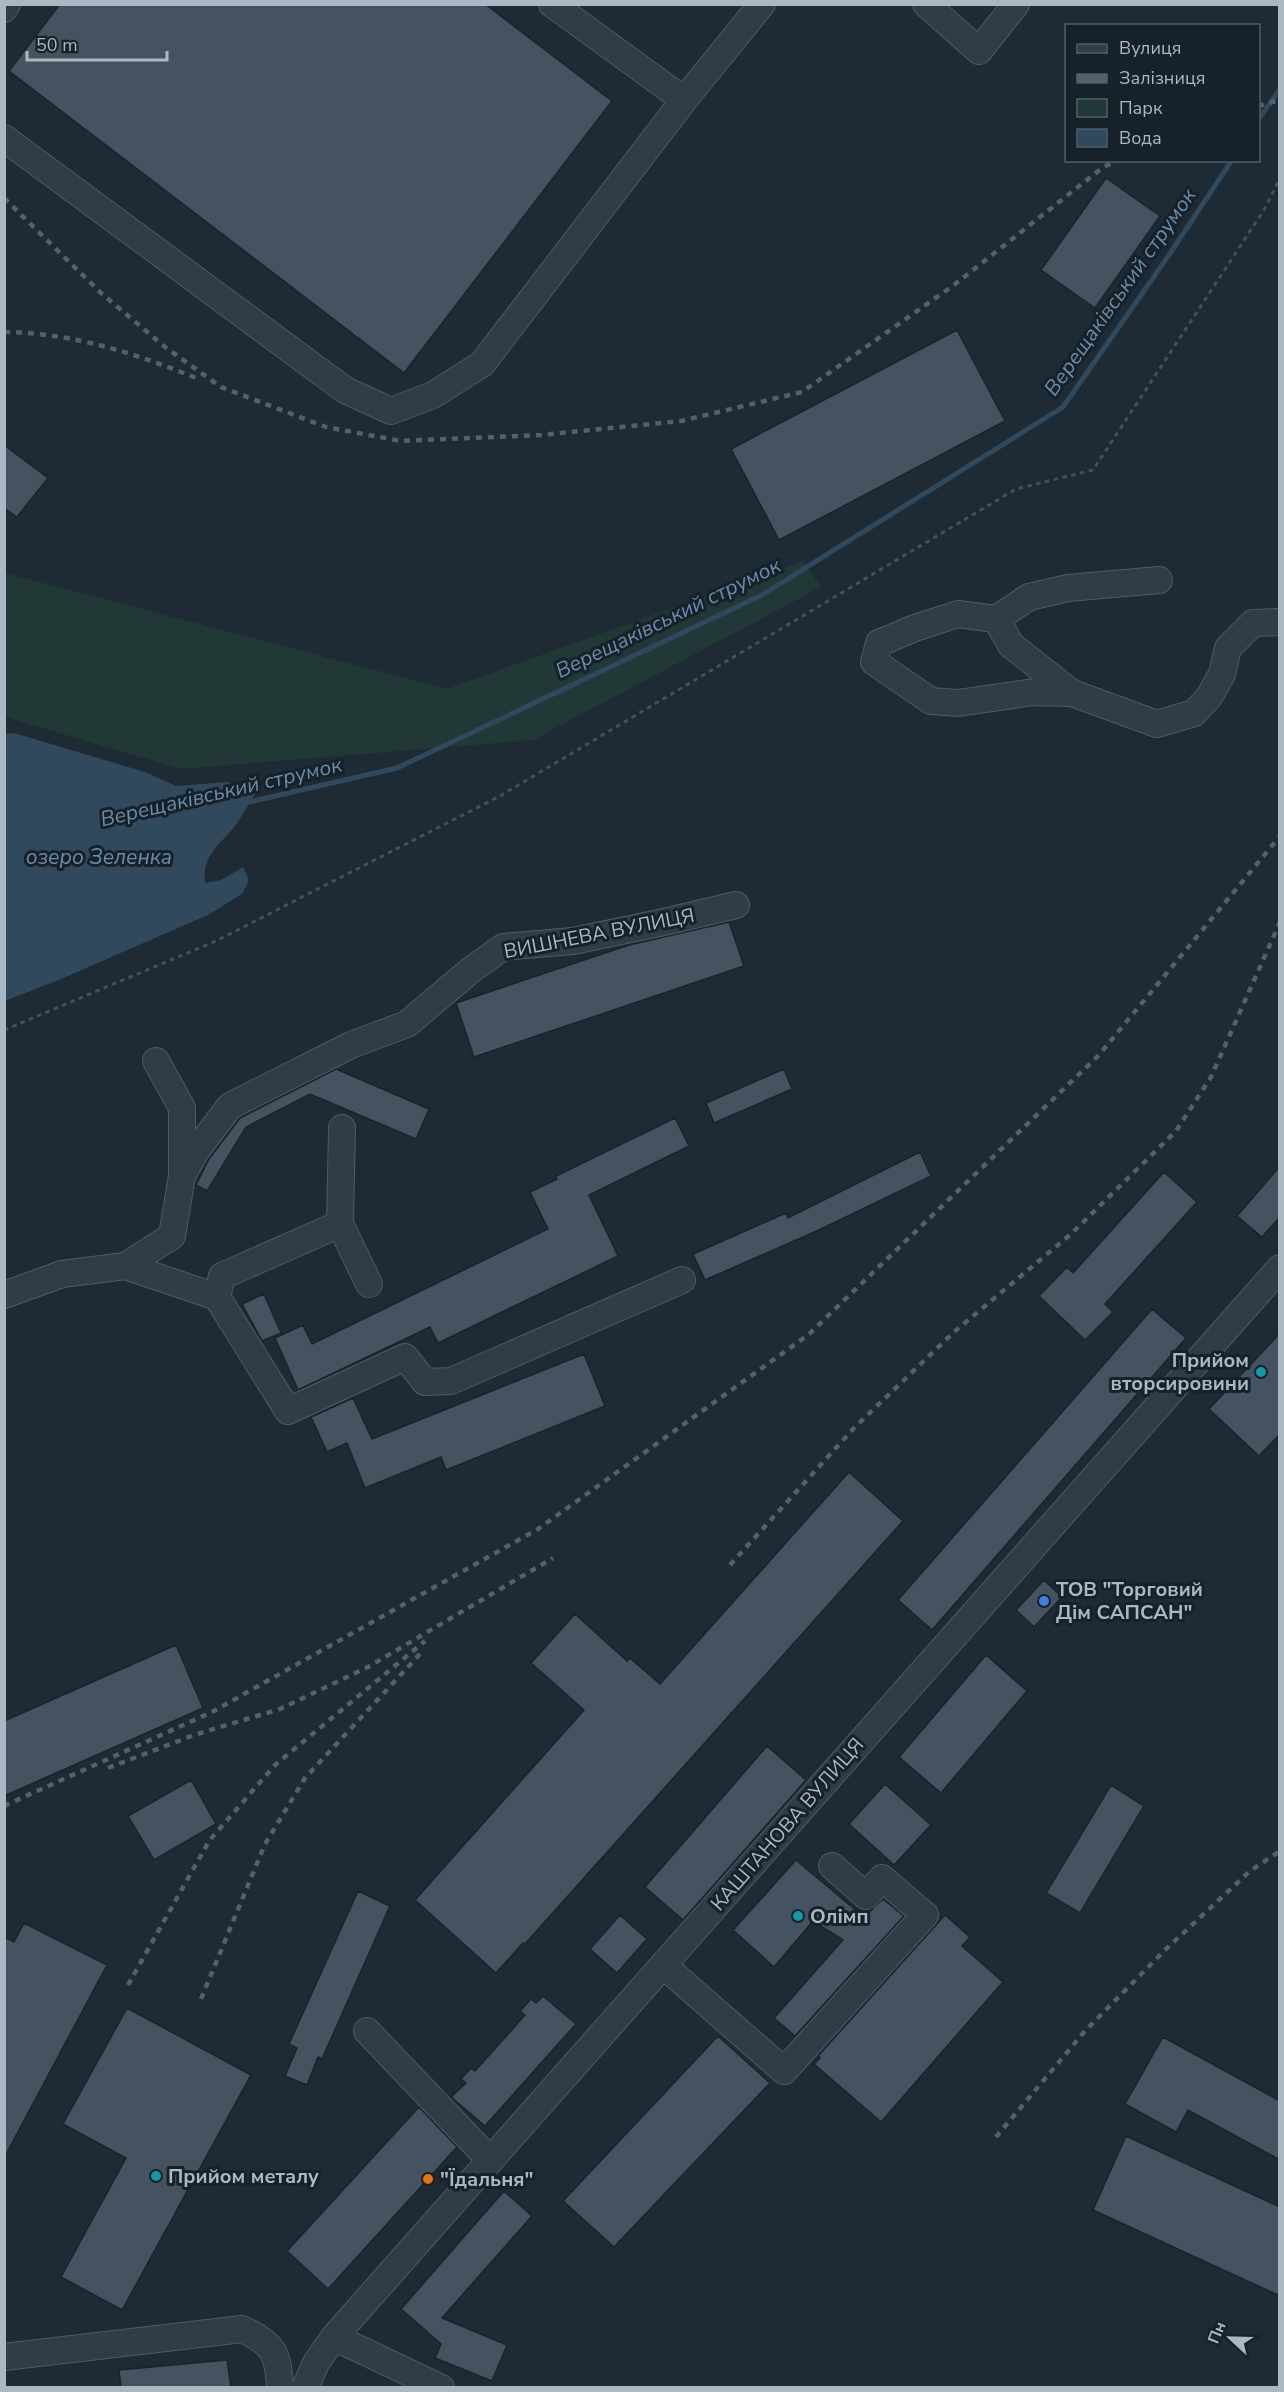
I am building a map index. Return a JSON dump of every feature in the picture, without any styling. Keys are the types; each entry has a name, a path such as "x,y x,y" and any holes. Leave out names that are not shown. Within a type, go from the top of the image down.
{"street":[{"path":"4,9 7,4"},
{"path":"552,4 684,100"},
{"path":"4,138 345,390 391,411 433,395 482,364 684,100 762,4"},
{"path":"926,4 979,51 1016,4"},
{"path":"1072,693 1034,692 958,703 931,701 874,662 879,643 958,614 996,619 1029,597 1068,588 1160,580"},
{"path":"996,619 1011,645 1072,693 1157,724 1194,713 1209,697 1222,674 1228,648 1252,623 1280,622"},
{"name":"ВИШНЕВА ВУЛИЦЯ","path":"182,1176 196,1151 230,1106 351,1045 407,1024 471,970 503,947 573,941 736,904"},
{"name":"ВИШНЕВА ВУЛИЦЯ","path":"4,1296 62,1274 125,1266 172,1236 182,1176 182,1108 156,1061"},
{"path":"342,1128 339,1224 369,1284"},
{"path":"339,1224 222,1276 217,1297 288,1411 405,1357 425,1382 451,1381 682,1280"},
{"name":"ВИШНЕВА ВУЛИЦЯ","path":"125,1266 217,1297"},
{"name":"КАШТАНОВА ВУЛИЦЯ","path":"305,2388 316,2363 334,2337 1280,1268"},
{"path":"663,1965 784,2072 925,1915 882,1878 866,1896 832,1866"},
{"path":"367,2031 490,2160"},
{"path":"4,2357 243,2329 264,2340 279,2360 280,2388"},
{"path":"334,2337 441,2388"}],"path":[{"path":"4,1030 216,941 500,796 1016,489 1093,470 1264,210 1280,178"}],"green space":[{"path":"803,561 821,587 533,740 181,769 5,717 5,573 447,689"}],"water":[{"name":"озеро Зеленка","path":"14,733 145,772 176,786 227,782 255,794 235,826 209,858 205,873 205,883 221,880 243,867 249,880 243,893 210,914 5,1001 4,734"}],"building":[{"path":"60,4 485,4 612,101 404,373 9,71"},
{"path":"1106,178 1160,216 1095,308 1041,270"},
{"path":"957,330 1005,421 779,540 731,449"},
{"path":"4,445 48,478 17,517 4,508"},
{"path":"729,922 744,966 474,1057 456,1003 629,945"},
{"path":"336,1069 429,1109 416,1139 310,1094 246,1127 207,1191 196,1185 209,1159 240,1118"},
{"path":"784,1069 792,1089 714,1123 706,1103"},
{"path":"675,1118 689,1146 589,1195 618,1256 438,1343 430,1327 298,1390 275,1338 303,1325 312,1344 548,1229 530,1192 557,1179 556,1176"},
{"path":"920,1152 931,1176 819,1230 705,1280 693,1254 786,1213 788,1218"},
{"path":"1280,1166 1280,1217 1262,1237 1237,1216"},
{"path":"1164,1172 1197,1202 1105,1304 1113,1312 1085,1340 1039,1296 1067,1267 1073,1273"},
{"path":"264,1294 281,1333 262,1341 242,1304"},
{"path":"1152,1309 1186,1338 932,1630 898,1600"},
{"name":"Прийом вторсировини","path":"1280,1333 1280,1434 1259,1456 1209,1409"},
{"path":"584,1354 605,1406 446,1470 441,1457 365,1488 347,1443 327,1452 311,1417 353,1398 372,1439"},
{"path":"849,1472 903,1521 525,1944 523,1943 496,1973 415,1900 584,1710 531,1663 575,1614 627,1661 630,1658 660,1684"},
{"path":"1044,1580 1062,1597 1034,1627 1016,1610"},
{"path":"176,1645 203,1708 4,1796 4,1721"},
{"path":"986,1655 1027,1691 941,1793 899,1757"},
{"path":"767,1746 806,1780 683,1920 645,1887"},
{"path":"191,1780 216,1824 154,1860 128,1816"},
{"path":"885,1784 931,1825 894,1865 849,1824"},
{"path":"1111,1785 1144,1806 1080,1913 1046,1893"},
{"path":"796,1860 864,1917 883,1899 904,1916 795,2036 774,2018 843,1940 813,1921 774,1967 733,1930"},
{"path":"358,1891 390,1906 322,2059 318,2057 307,2085 285,2076 297,2048 289,2044"},
{"path":"620,1915 647,1939 617,1973 590,1949"},
{"path":"945,1915 970,1937 962,1946 1003,1982 881,2122 814,2064 820,2058 818,2056"},
{"path":"24,1923 107,1965 4,2158 4,1937 14,1942"},
{"path":"543,1996 576,2024 485,2126 451,2097 466,2083 461,2079 471,2068 475,2071 525,2015 520,2011 531,1999 536,2003"},
{"name":"Прийом металу","path":"127,2008 251,2075 122,2310 61,2277 126,2158 63,2124"},
{"path":"718,2036 770,2083 614,2247 563,2201"},
{"path":"1163,2037 1280,2101 1280,2160 1188,2110 1176,2132 1125,2104"},
{"path":"419,2107 457,2147 328,2289 287,2251"},
{"path":"1126,2136 1280,2207 1280,2296 1093,2210"},
{"path":"504,2191 532,2216 442,2318 507,2345 492,2381 435,2358 441,2344 401,2309"},
{"path":"227,2360 231,2388 121,2388 119,2370"}],"waterway":[{"name":"Верещаківський струмок","path":"1260,117 1280,89"},
{"name":"Верещаківський струмок","path":"245,803 397,768 762,595 1063,407 1231,162"}],"railway":[{"path":"1260,105 1280,100"},
{"path":"4,198 101,293 165,347 221,387 326,427 401,441 541,435 681,421 802,392 954,285 1102,168 1114,162"},
{"path":"4,332 56,336 81,341 129,354 201,380"},
{"path":"4,1806 212,1712 538,1529 808,1335 1099,1055 1280,836"},
{"path":"730,1565 854,1428 954,1332 1071,1234 1176,1131 1211,1077 1280,922"},
{"path":"108,1768 194,1735 280,1709 368,1667 553,1558"},
{"path":"128,1985 209,1841 275,1765 425,1641"},
{"path":"201,1999 265,1844 305,1778 420,1654"},
{"path":"996,2137 1085,2031 1164,1951 1250,1871 1280,1851"}],"place":[{"name":"Прийом вторсировини","path":"1261,1372"},
{"name":"ТОВ \"Торговий Дім САПСАН\"","path":"1044,1601"},
{"name":"Олімп","path":"798,1916"},
{"name":"Прийом металу","path":"156,2176"},
{"name":"\"Їдальня\"","path":"428,2179"}]}
